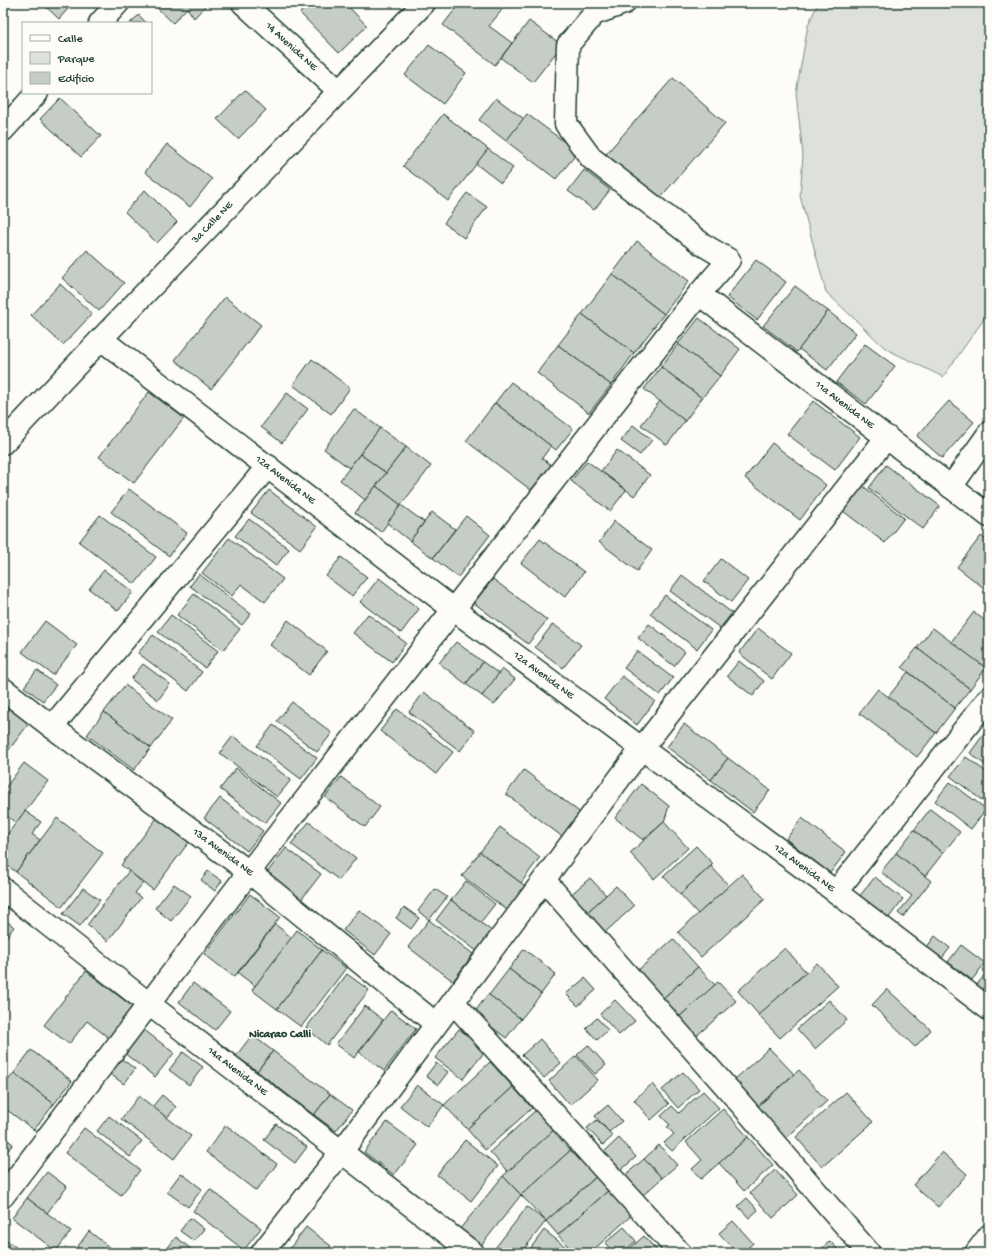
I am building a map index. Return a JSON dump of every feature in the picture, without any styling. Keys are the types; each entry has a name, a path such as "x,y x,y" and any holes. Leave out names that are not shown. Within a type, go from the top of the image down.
{"street":[{"path":"101,22 118,3"},
{"name":"14 Avenida NE","path":"243,3 339,91"},
{"name":"3a Calle NE","path":"3,443 424,3"},
{"path":"3,1196 249,872 453,608 699,294 729,260 702,244 591,158 566,124 568,45 594,14 616,4"},
{"path":"3,130 36,94"},
{"name":"11a Avenida NE","path":"699,294 989,516"},
{"name":"12a Avenida NE","path":"101,339 453,608 836,892 989,1009"},
{"path":"951,487 989,433"},
{"path":"262,1253 342,1151 642,748 887,437"},
{"path":"52,727 268,466"},
{"name":"13a Avenida NE","path":"3,689 52,727 249,872 436,1024"},
{"path":"836,892 989,698"},
{"path":"544,880 728,1089 869,1253"},
{"name":"14a Avenida NE","path":"3,889 149,1004 473,1253"},
{"path":"453,1002 680,1253"},
{"path":"976,1253 989,1236"}],"green space":[{"path":"818,3 989,3 989,312 943,377 886,349 826,292 800,196 803,155 796,93 808,25"}],"building":[{"path":"42,3 73,3 59,19"},
{"path":"152,3 208,3 194,18 187,8 173,23"},
{"path":"310,3 345,3 367,26 339,53 300,13"},
{"path":"460,3 501,3 505,6 489,26 512,43 495,65 443,25"},
{"path":"139,15 145,22 131,22"},
{"path":"529,21 562,45 533,82 501,58"},
{"path":"429,45 466,73 443,104 405,75"},
{"path":"673,78 725,123 659,199 606,154"},
{"path":"245,90 266,110 238,139 217,119"},
{"path":"60,98 101,136 81,157 40,119"},
{"path":"496,98 524,119 506,141 479,120"},
{"path":"443,114 488,149 448,201 403,166"},
{"path":"527,114 578,152 556,179 506,141"},
{"path":"167,144 212,179 190,207 145,172"},
{"path":"488,149 513,168 501,183 476,164"},
{"path":"584,170 610,190 594,210 568,191"},
{"path":"145,190 177,222 157,243 125,212"},
{"path":"467,193 487,207 464,238 444,223"},
{"path":"637,241 689,281 664,314 612,274"},
{"path":"87,250 124,283 99,311 62,278"},
{"path":"756,260 786,282 757,320 727,297"},
{"path":"612,274 664,314 634,353 582,314"},
{"path":"60,284 92,314 63,345 31,315"},
{"path":"795,286 828,311 797,352 763,326"},
{"path":"225,297 261,325 211,389 175,360"},
{"path":"828,311 856,333 827,370 799,349"},
{"path":"582,314 634,353 611,385 558,345"},
{"path":"699,318 740,349 720,376 678,344"},
{"path":"678,344 720,376 702,398 661,367"},
{"path":"865,344 895,366 866,404 836,382"},
{"path":"558,345 611,385 589,413 537,373"},
{"path":"312,359 350,388 331,414 293,385"},
{"path":"661,367 702,398 685,421 644,389"},
{"path":"511,382 573,429 556,450 495,403"},
{"path":"149,392 184,418 134,483 99,457"},
{"path":"287,393 308,409 282,443 261,427"},
{"path":"660,401 685,421 667,445 641,425"},
{"path":"813,401 860,437 835,470 787,434"},
{"path":"949,401 974,422 942,458 917,436"},
{"path":"495,403 551,446 542,458 551,465 531,490 466,441"},
{"path":"354,409 380,428 349,468 324,449"},
{"path":"633,425 652,440 640,455 621,441"},
{"path":"380,428 406,447 386,473 360,454"},
{"path":"772,443 826,485 800,520 745,478"},
{"path":"406,447 431,466 401,505 376,486"},
{"path":"617,450 650,475 634,496 601,471"},
{"path":"360,454 386,473 365,500 340,480"},
{"path":"587,461 626,490 610,511 571,481"},
{"path":"886,465 940,506 923,529 869,488"},
{"path":"376,486 401,505 381,532 355,513"},
{"path":"863,486 904,518 885,543 843,511"},
{"path":"129,489 187,533 169,556 111,512"},
{"path":"269,490 317,527 300,549 251,513"},
{"path":"401,505 424,522 410,541 387,523"},
{"path":"432,512 455,529 433,558 410,541"},
{"path":"100,515 156,557 135,584 79,542"},
{"path":"466,516 490,535 458,577 433,558"},
{"path":"249,519 289,549 276,566 235,536"},
{"path":"614,521 652,550 637,571 599,542"},
{"path":"981,536 989,542 989,592 957,567"},
{"path":"229,538 283,579 265,602 241,584 232,596 202,573"},
{"path":"540,539 584,572 565,597 521,563"},
{"path":"341,557 367,577 352,596 326,576"},
{"path":"721,559 748,580 731,602 704,581"},
{"path":"104,570 133,592 118,611 89,589"},
{"path":"199,574 251,614 242,625 190,586"},
{"path":"682,575 732,613 720,628 670,591"},
{"path":"379,578 419,609 401,633 360,602"},
{"path":"493,579 547,620 528,644 474,603"},
{"path":"194,594 240,629 223,650 177,615"},
{"path":"665,595 711,630 697,649 650,614"},
{"path":"974,612 989,624 989,664 986,668 951,642"},
{"path":"368,614 406,643 392,662 353,633"},
{"path":"171,615 218,651 205,668 158,632"},
{"path":"288,620 327,651 309,675 270,645"},
{"path":"45,621 77,645 53,675 22,652"},
{"path":"553,624 581,645 563,668 535,647"},
{"path":"649,624 685,652 674,666 638,638"},
{"path":"758,628 791,653 772,679 739,653"},
{"path":"933,628 986,668 970,689 917,648"},
{"path":"153,635 202,672 188,691 138,653"},
{"path":"456,642 483,662 466,684 439,663"},
{"path":"917,648 970,689 955,708 902,667"},
{"path":"637,651 673,678 660,695 624,668"},
{"path":"739,661 764,681 753,696 727,676"},
{"path":"483,662 499,674 482,696 466,684"},
{"path":"143,664 170,684 158,700 131,679"},
{"path":"502,669 515,679 494,705 482,696"},
{"path":"37,670 56,685 43,701 24,687"},
{"path":"908,672 955,708 936,733 888,697"},
{"path":"622,676 655,701 637,725 604,699"},
{"path":"125,685 172,720 151,748 104,712"},
{"path":"878,689 936,733 917,757 859,713"},
{"path":"424,692 475,731 460,751 409,712"},
{"path":"292,702 332,733 317,752 277,721"},
{"path":"10,706 30,722 8,751 3,747 3,715"},
{"path":"397,709 453,752 436,774 380,731"},
{"path":"104,712 151,748 134,770 87,735"},
{"path":"684,724 728,758 711,780 667,747"},
{"path":"273,725 317,758 301,779 257,746"},
{"path":"986,731 989,733 989,768 970,753"},
{"path":"233,736 291,780 277,797 220,753"},
{"path":"966,757 989,774 989,794 983,801 950,776"},
{"path":"728,758 770,790 753,812 711,780"},
{"path":"24,763 48,781 16,823 3,813 3,791"},
{"path":"236,768 281,803 265,823 220,789"},
{"path":"524,770 582,814 564,838 506,794"},
{"path":"341,777 380,807 365,827 325,797"},
{"path":"950,782 986,809 971,829 935,801"},
{"path":"641,784 669,806 664,822 643,840 615,818"},
{"path":"220,798 263,831 247,851 204,818"},
{"path":"930,809 960,832 943,853 914,830"},
{"path":"25,811 41,822 32,834 40,840 16,872 3,862 3,840"},
{"path":"57,818 103,853 62,907 16,872"},
{"path":"157,818 189,842 153,890 121,865"},
{"path":"802,818 846,852 830,873 786,839"},
{"path":"309,822 356,858 339,880 291,844"},
{"path":"664,822 688,848 654,879 630,853"},
{"path":"500,827 540,857 521,883 480,852"},
{"path":"914,830 943,853 925,876 896,853"},
{"path":"696,846 713,864 680,894 663,876"},
{"path":"286,848 321,874 301,900 266,874"},
{"path":"480,852 525,886 507,910 462,876"},
{"path":"896,853 931,881 903,917 898,913 912,896 881,872"},
{"path":"711,866 729,886 698,914 680,894"},
{"path":"129,871 143,883 135,893 141,898 108,941 87,925"},
{"path":"208,871 222,881 215,891 201,880"},
{"path":"742,874 765,899 701,957 678,932"},
{"path":"875,877 903,899 887,920 858,898"},
{"path":"590,878 606,895 584,915 568,897"},
{"path":"466,881 495,904 480,923 451,900"},
{"path":"174,884 191,896 171,921 155,908"},
{"path":"616,886 634,906 602,935 584,915"},
{"path":"83,888 100,900 80,926 63,914"},
{"path":"435,889 447,897 429,920 418,911"},
{"path":"250,894 280,917 234,977 204,954"},
{"path":"451,900 493,932 478,952 436,920"},
{"path":"404,907 419,918 411,929 396,918"},
{"path":"359,910 391,934 375,955 343,930"},
{"path":"3,918 14,927 3,941"},
{"path":"429,920 473,954 453,981 408,947"},
{"path":"275,924 292,938 255,986 238,973"},
{"path":"297,930 322,950 277,1009 252,990"},
{"path":"935,936 950,948 939,962 924,951"},
{"path":"673,939 698,967 661,1000 636,972"},
{"path":"961,945 985,963 972,980 948,962"},
{"path":"785,948 806,972 759,1015 738,991"},
{"path":"524,949 556,974 541,994 509,969"},
{"path":"322,950 346,968 301,1027 277,1009"},
{"path":"817,963 838,986 780,1038 758,1015"},
{"path":"698,967 715,985 678,1018 661,1000"},
{"path":"509,969 541,994 521,1019 489,995"},
{"path":"989,969 989,995 976,986"},
{"path":"86,971 133,1007 109,1038 87,1021 69,1044 44,1025"},
{"path":"347,974 369,990 327,1045 306,1028"},
{"path":"585,978 596,990 578,1006 566,994"},
{"path":"718,982 736,1001 695,1037 678,1018"},
{"path":"193,983 230,1011 215,1030 179,1002"},
{"path":"887,989 931,1030 915,1047 872,1005"},
{"path":"488,994 521,1019 506,1038 474,1013"},
{"path":"615,1000 635,1021 619,1035 600,1014"},
{"path":"829,1000 847,1020 815,1049 797,1029"},
{"path":"365,1006 383,1020 354,1058 336,1044"},
{"path":"391,1010 416,1029 384,1071 359,1052"},
{"path":"597,1018 608,1030 597,1040 586,1028"},
{"path":"143,1029 174,1053 155,1077 124,1053"},
{"path":"459,1029 486,1050 463,1079 435,1058"},
{"path":"252,1035 273,1051 257,1071 236,1056"},
{"path":"540,1039 561,1063 544,1078 522,1055"},
{"path":"588,1045 606,1065 595,1074 577,1055"},
{"path":"769,1048 794,1074 756,1108 732,1082"},
{"path":"31,1050 72,1081 54,1104 14,1073"},
{"path":"273,1051 330,1094 314,1115 257,1071"},
{"path":"183,1052 203,1067 189,1085 169,1070"},
{"path":"576,1056 598,1080 570,1105 549,1081"},
{"path":"122,1059 135,1069 124,1084 110,1074"},
{"path":"490,1062 513,1087 467,1129 444,1105"},
{"path":"436,1063 448,1072 438,1085 426,1076"},
{"path":"799,1070 827,1101 784,1140 756,1108"},
{"path":"683,1072 699,1089 678,1108 662,1090"},
{"path":"14,1073 54,1104 34,1130 3,1107 3,1087"},
{"path":"652,1084 669,1104 651,1120 634,1100"},
{"path":"417,1085 444,1105 427,1127 400,1106"},
{"path":"513,1087 532,1108 485,1150 467,1129"},
{"path":"703,1091 719,1108 672,1151 664,1143 674,1134 667,1127 670,1125 661,1116 672,1106 679,1113"},
{"path":"846,1092 873,1122 822,1167 796,1137"},
{"path":"330,1094 352,1110 336,1131 314,1115"},
{"path":"162,1095 176,1107 167,1118 152,1107"},
{"path":"139,1096 191,1136 174,1159 121,1119"},
{"path":"608,1105 622,1121 609,1132 595,1116"},
{"path":"537,1109 555,1129 508,1172 490,1152"},
{"path":"723,1109 748,1137 701,1179 692,1169 702,1160 686,1142"},
{"path":"109,1116 142,1141 130,1157 97,1131"},
{"path":"597,1120 613,1136 603,1145 587,1128"},
{"path":"387,1122 418,1145 394,1175 364,1152"},
{"path":"276,1124 307,1147 295,1163 264,1140"},
{"path":"226,1125 277,1164 256,1191 206,1152"},
{"path":"84,1128 140,1170 121,1195 65,1153"},
{"path":"555,1129 573,1148 521,1195 503,1176"},
{"path":"3,1137 13,1144 3,1157"},
{"path":"748,1137 773,1165 744,1191 719,1163"},
{"path":"619,1138 636,1157 620,1171 604,1152"},
{"path":"465,1140 498,1166 471,1201 437,1175"},
{"path":"659,1145 677,1165 662,1178 644,1159"},
{"path":"573,1148 597,1176 546,1221 521,1195"},
{"path":"942,1152 967,1174 938,1207 913,1185"},
{"path":"644,1159 662,1178 641,1197 623,1177"},
{"path":"775,1170 798,1195 773,1218 750,1193"},
{"path":"47,1172 67,1187 47,1213 27,1198"},
{"path":"181,1173 202,1189 188,1207 167,1192"},
{"path":"503,1176 521,1195 480,1247 459,1230"},
{"path":"596,1177 609,1190 558,1235 546,1221"},
{"path":"210,1189 261,1228 244,1250 193,1211"},
{"path":"609,1190 634,1213 590,1253 574,1253 558,1235"},
{"path":"27,1198 71,1231 56,1251 12,1218"},
{"path":"747,1198 758,1210 749,1218 738,1206"},
{"path":"527,1207 546,1221 521,1253 492,1252"},
{"path":"190,1218 204,1229 194,1241 180,1231"},
{"path":"733,1221 753,1243 743,1253 737,1253 719,1233"},
{"path":"306,1227 331,1246 325,1253 296,1253 290,1248"},
{"path":"624,1227 636,1241 622,1253 614,1253 605,1243"},
{"path":"544,1230 572,1252 527,1253"},
{"path":"89,1231 114,1251 113,1253 73,1253"},
{"path":"644,1236 659,1253 625,1253"},
{"path":"3,1237 23,1253 3,1253"},
{"path":"176,1237 196,1253 164,1253"},
{"path":"830,1241 841,1253 817,1253"}],"district":[{"name":"Nicarao Calli","path":"280,1035"}]}
